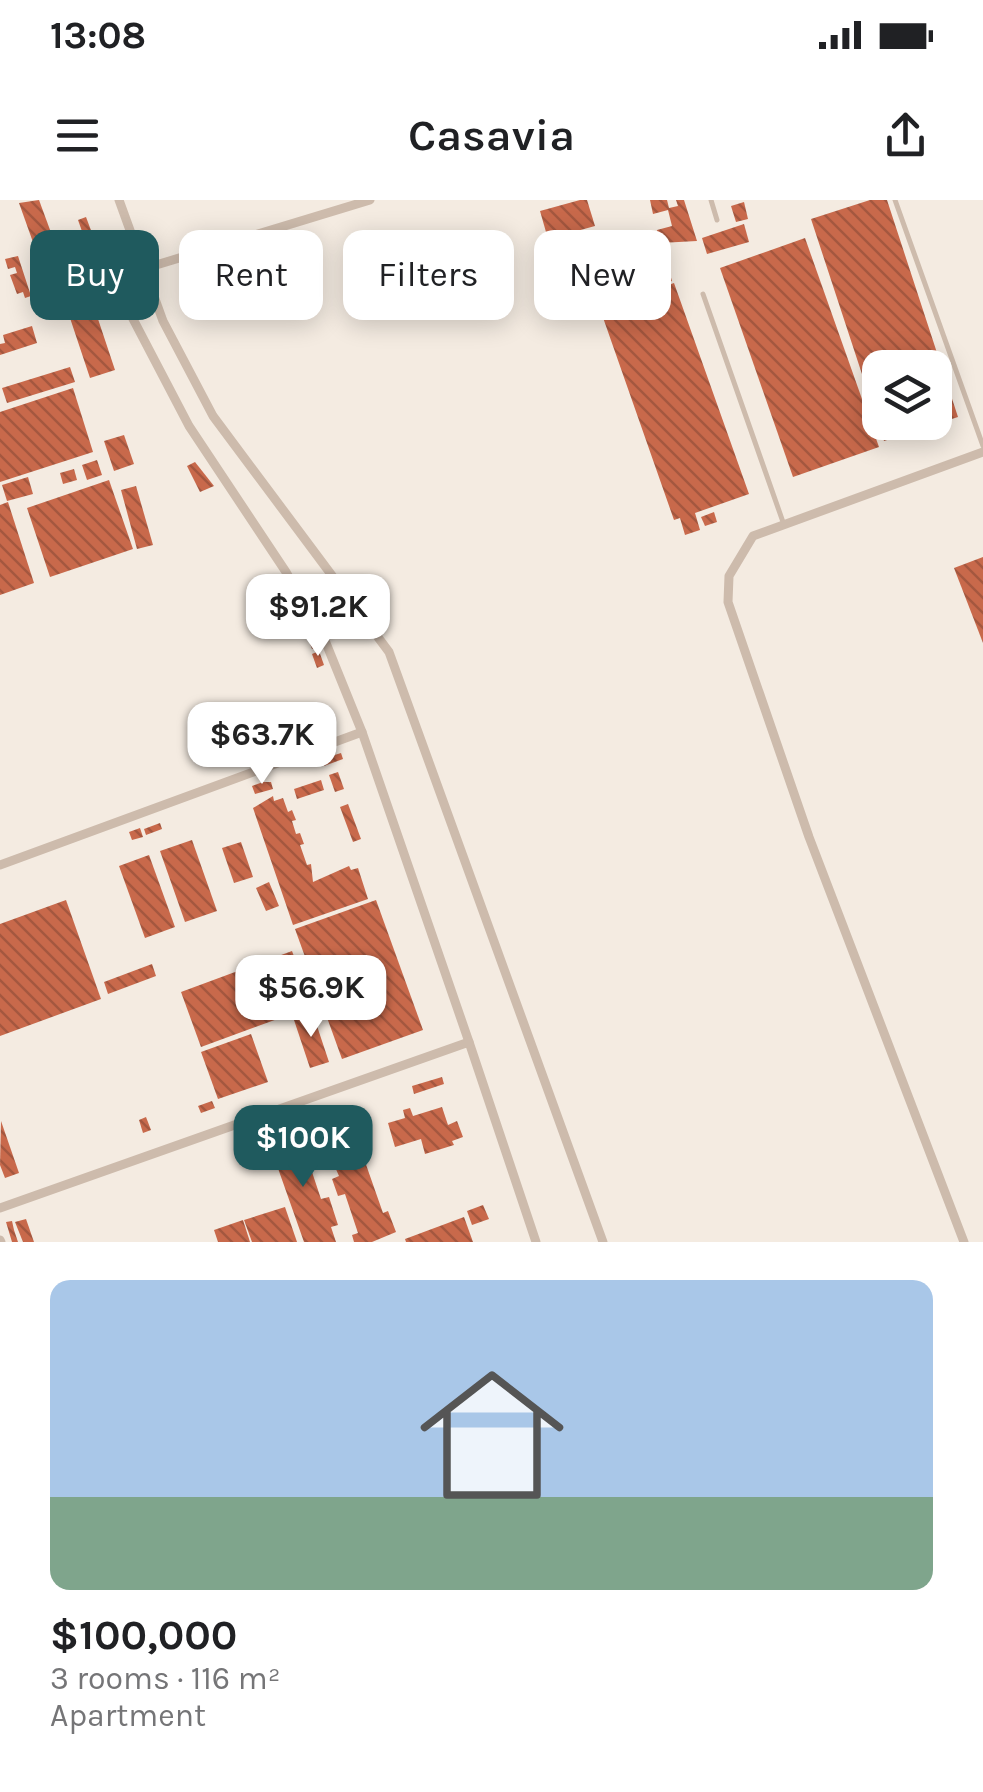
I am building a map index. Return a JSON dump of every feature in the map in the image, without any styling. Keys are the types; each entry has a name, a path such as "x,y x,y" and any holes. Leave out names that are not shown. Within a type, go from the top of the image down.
{"street":[{"path":"119,200 129,230"},
{"path":"159,265 370,200"},
{"path":"159,311 213,416 260,473 388,652 602,1242"},
{"path":"134,320 189,426 286,572 326,643 362,732 536,1242"},
{"path":"964,1242 803,822 728,602 729,576 753,536 983,449"},
{"path":"0,864 362,732"},
{"path":"0,1208 468,1042"}],"lane":[{"path":"711,200 717,220"},
{"path":"895,200 983,449"},
{"path":"703,294 784,522"}],"building":[{"path":"39,200 50,230 30,230 30,234 19,203"},
{"path":"587,200 595,226 545,230 540,211"},
{"path":"650,200 667,200 669,208 678,206 676,200 684,200 697,241 671,242 671,230 657,230 672,226 668,210 653,214"},
{"path":"870,200 887,200 936,350 862,350 862,374 811,219"},
{"path":"744,202 748,219 736,222 731,206"},
{"path":"86,217 91,230 82,230 78,220"},
{"path":"744,224 749,242 707,254 702,238"},
{"path":"805,238 862,399 862,440 877,440 879,447 793,477 720,268"},
{"path":"18,256 30,296 25,298 23,292 17,294 10,275 17,273 15,267 8,269 5,259"},
{"path":"674,283 749,494 695,513 700,530 685,535 680,518 674,520 604,320 671,320"},
{"path":"71,320 98,320 115,370 90,378"},
{"path":"32,326 37,343 0,355 0,344 5,343 3,335"},
{"path":"70,367 75,382 7,403 2,388"},
{"path":"73,388 93,452 0,482 0,412"},
{"path":"124,435 134,464 114,471 104,441"},
{"path":"97,460 102,475 87,480 82,465"},
{"path":"195,462 214,486 200,492 187,466"},
{"path":"74,469 77,480 63,484 60,473"},
{"path":"28,477 33,494 7,501 2,485"},
{"path":"109,480 133,549 50,577 27,508"},
{"path":"136,486 153,545 137,549 121,490"},
{"path":"8,502 34,583 0,595 0,505"},
{"path":"714,512 717,522 705,526 701,517"},
{"path":"983,557 983,643 954,568"},
{"path":"312,627 318,647 312,649 305,630"},
{"path":"319,651 324,665 317,668 312,654"},
{"path":"341,753 343,759 324,766 322,759"},
{"path":"338,772 344,789 335,792 329,775"},
{"path":"321,780 324,790 297,799 294,789"},
{"path":"271,782 273,789 255,794 252,786"},
{"path":"273,796 274,801 283,798 288,812 292,810 296,834 300,833 304,844 300,845 307,865 311,864 313,882 349,866 351,870 358,868 368,899 293,925 253,808"},
{"path":"348,804 361,839 353,842 340,807"},
{"path":"160,823 162,829 146,835 144,829"},
{"path":"140,828 143,837 132,840 129,832"},
{"path":"192,840 217,911 185,922 160,851"},
{"path":"241,842 253,877 234,883 222,848"},
{"path":"149,855 175,927 145,938 119,866"},
{"path":"269,882 279,906 266,911 256,888"},
{"path":"66,900 101,999 0,1036 0,924"},
{"path":"376,900 423,1030 342,1059 295,929"},
{"path":"292,951 313,1006 201,1047 181,992"},
{"path":"152,964 156,976 108,994 104,982"},
{"path":"312,1011 329,1062 310,1068 293,1017"},
{"path":"251,1034 268,1082 218,1099 201,1052"},
{"path":"442,1077 444,1084 414,1094 412,1086"},
{"path":"212,1101 215,1108 201,1113 198,1106"},
{"path":"442,1107 448,1125 457,1121 463,1137 452,1141 454,1145 425,1154 421,1139 395,1147 388,1123 405,1118 403,1110 410,1108 413,1116"},
{"path":"146,1117 151,1130 143,1133 139,1120"},
{"path":"350,1119 383,1213 388,1211 396,1232 372,1242 354,1242 352,1235 358,1233 345,1194 338,1196 332,1179 339,1176 322,1138 322,1129"},
{"path":"1,1121 19,1173 5,1178 0,1165"},
{"path":"298,1130 321,1199 329,1197 338,1225 331,1227 336,1242 304,1242 268,1140"},
{"path":"483,1205 489,1219 472,1225 467,1211"},
{"path":"285,1207 297,1242 252,1242 244,1220"},
{"path":"464,1217 473,1242 406,1242 405,1239"},
{"path":"26,1219 34,1242 23,1242 15,1222"},
{"path":"243,1220 250,1242 218,1242 214,1230"},
{"path":"12,1221 18,1242 12,1242 6,1222"}]}
